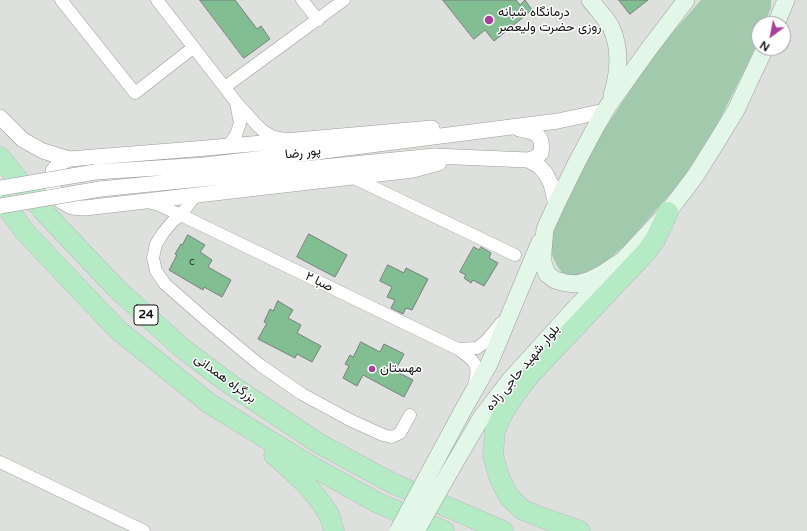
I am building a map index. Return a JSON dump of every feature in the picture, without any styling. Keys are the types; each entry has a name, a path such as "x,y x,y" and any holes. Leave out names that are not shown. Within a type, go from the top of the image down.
{"highway":[{"name":"بزرگراه همدانی","path":"0,157 45,213 116,288 182,348 231,385 318,443 392,483 503,531"},
{"name":"بزرگراه همدانی","path":"0,198 25,232 118,330 210,404 313,467 378,503 444,531"},
{"path":"580,531 523,510 509,497 499,477 493,455 495,431 504,411 516,392 647,251 655,240 668,212"},
{"path":"210,404 294,472 314,494 328,514 334,531"}],"main road":[{"path":"590,0 611,26 616,42 618,58 617,72 615,84 606,108"},
{"path":"779,16 786,0"},
{"path":"683,5 606,108 556,205 546,229 542,251 543,263 547,274 555,280 577,284 602,274 623,260 668,212 696,175 732,116 761,56"},
{"name":"بلوار شهید حاجی زاده","path":"398,531 489,364 546,229"},
{"name":"بلوار شهید حاجی زاده","path":"416,531 481,418 510,380 577,306 623,260"}],"street":[{"path":"60,0 135,93 194,47"},
{"path":"157,0 236,102 255,123 263,131 274,136 292,140"},
{"path":"302,0 318,20"},
{"path":"225,87 344,0"},
{"path":"228,146 236,135 240,123 236,102"},
{"name":"پور رضا","path":"0,188 95,172 204,165 511,128 558,121 606,108"},
{"path":"0,117 23,140 43,151 69,159"},
{"path":"460,134 432,128 69,159 58,164 53,170 52,186 61,201 72,207 86,208 413,170 463,157"},
{"path":"511,128 533,132 539,137 542,144 541,153 535,158 528,160"},
{"name":"پور رضا","path":"0,206 100,189 434,156 528,160"},
{"path":"528,160 539,166 546,174 556,205"},
{"path":"352,177 515,255"},
{"path":"199,194 192,200 181,215 173,221 156,244 153,258 156,271 165,284 260,365 296,390 356,423 383,435 392,437 400,433 410,415"},
{"name":"صبا ۲","path":"142,201 159,205 181,215 458,349 475,362 477,372 469,399"},
{"path":"458,349 477,348 486,341 499,326 516,300"},
{"path":"0,462 144,531"}],"green space":[{"path":"701,0 771,0 771,8 768,16 751,16 752,56 719,121 680,183 624,246 604,263 583,274 570,276 562,273 552,255 552,234 563,204 600,136 657,50"}],"building":[{"path":"200,0 235,0 257,29 261,26 270,39 244,58"},
{"name":"درمانگاه شبانه روزی حضرت ولیعصر","path":"443,0 516,0 520,5 525,0 532,10 494,41 485,30 474,39"},
{"path":"619,0 648,0 630,14"},
{"path":"309,234 347,255 335,277 297,257"},
{"path":"188,235 205,245 200,252 212,260 208,267 231,280 222,297 204,287 203,290 169,270 177,255 175,254"},
{"path":"474,247 479,250 481,247 491,253 489,258 498,263 484,286 473,280 471,283 464,278 466,275 460,272"},
{"path":"388,265 404,273 406,268 428,279 412,310 406,308 403,314 391,308 395,300 387,297 392,287 380,281"},
{"path":"278,301 293,310 288,318 301,325 297,333 321,346 312,362 297,354 295,358 258,339 267,323 264,322 270,309 273,311"},
{"name":"مهستان","path":"361,342 380,352 384,344 404,354 395,371 413,380 404,397 363,375 357,386 343,378 349,366 345,364 350,355 353,357"}],"place":[{"name":"درمانگاه شبانه روزی حضرت ولیعصر","path":"489,20"},
{"name":"مهستان","path":"372,369"}]}
